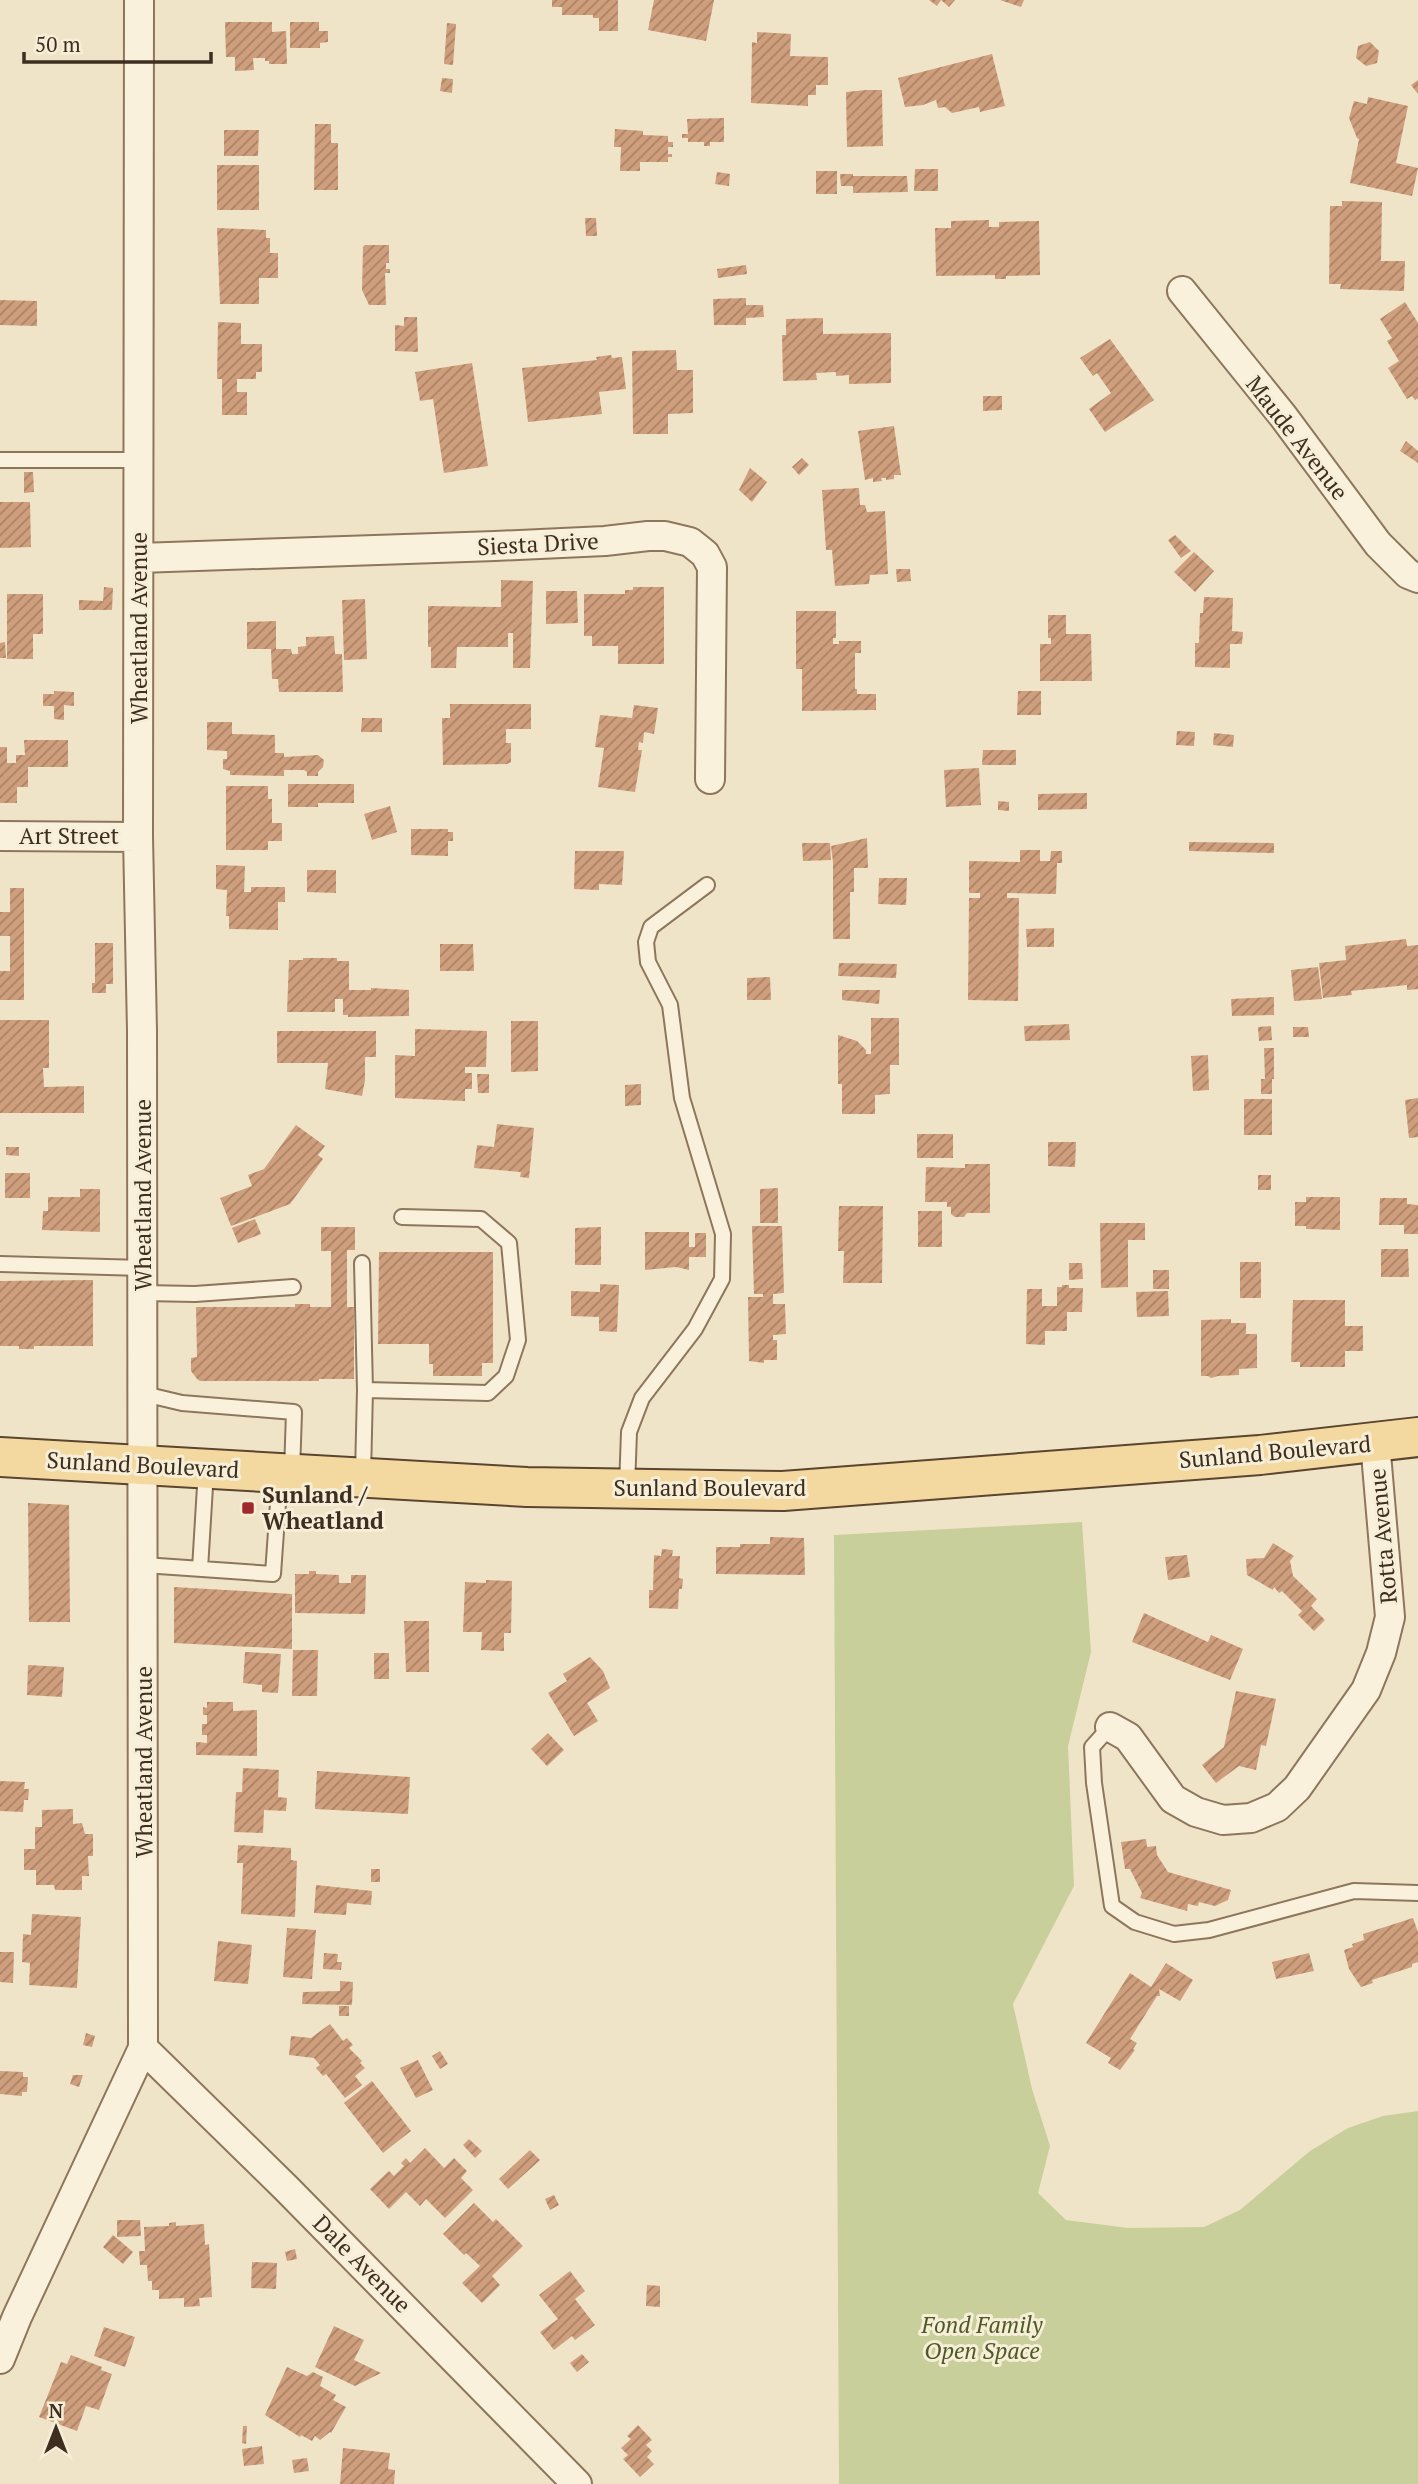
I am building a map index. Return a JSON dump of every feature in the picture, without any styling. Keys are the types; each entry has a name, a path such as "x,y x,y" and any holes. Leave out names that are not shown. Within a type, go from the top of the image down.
{"main road":[{"name":"Sunland Boulevard","path":"0,1457 527,1487 783,1491 1235,1457 1418,1437"}],"street":[{"name":"Wheatland Avenue","path":"0,2359 17,2317 143,2048 144,1394 138,837 139,0"},
{"name":"Maude Avenue","path":"1182,291 1283,416 1378,544 1408,574 1418,578"},
{"name":"Siesta Drive","path":"139,558 605,541 648,536 665,536 690,542 705,554 712,567 710,779"},
{"name":"Art Street","path":"0,836 138,837"},
{"name":"Rotta Avenue","path":"1110,1727 1128,1737 1173,1799 1196,1812 1223,1819 1251,1818 1277,1807 1297,1788 1366,1690 1381,1653 1391,1617 1375,1442"},
{"name":"Dale Avenue","path":"143,2048 287,2189 577,2484"}],"lane":[{"path":"0,460 139,460"},
{"path":"627,1489 629,1432 642,1398 695,1329 722,1279 723,1234 682,1098 670,1005 648,962 646,942 651,926 707,885"},
{"path":"365,1390 488,1393 506,1376 518,1340 509,1243 481,1219 402,1217"},
{"path":"362,1263 365,1390 363,1477"},
{"path":"0,1264 143,1280 195,1294 293,1287"},
{"path":"144,1394 182,1402 294,1412 273,1574 144,1565"},
{"path":"200,1569 206,1468"},
{"path":"1110,1727 1092,1747 1094,1783 1112,1906 1135,1922 1174,1934 1209,1930 1354,1891 1418,1894"}],"green space":[{"name":"Fond Family Open Space","path":"1082,1522 1091,1652 1068,1746 1074,1886 1013,2004 1032,2089 1050,2146 1038,2193 1066,2220 1128,2228 1204,2227 1240,2210 1310,2151 1348,2128 1383,2116 1418,2111 1418,2484 839,2484 834,1535"}],"building":[{"path":"552,0 618,0 618,31 599,31 599,18 593,18 593,15 562,15 562,7 552,7"},
{"path":"654,0 714,0 706,41 648,30"},
{"path":"929,0 941,0 937,6"},
{"path":"941,0 955,0 949,7"},
{"path":"1000,0 1024,0 1021,7"},
{"path":"225,22 272,22 272,32 286,31 287,64 269,64 265,58 253,58 254,70 235,71 235,57 226,57"},
{"path":"290,22 319,22 319,31 328,31 328,42 320,43 320,48 290,48"},
{"path":"447,23 456,24 453,65 444,64"},
{"path":"757,32 791,34 790,56 828,57 828,85 816,85 816,95 808,95 808,106 751,103 752,42 757,43"},
{"path":"1370,42 1379,51 1377,63 1366,66 1356,58 1358,46"},
{"path":"992,54 1005,106 980,112 979,107 952,113 945,107 938,108 936,100 905,107 898,78"},
{"path":"442,78 453,79 452,93 440,91"},
{"path":"1418,80 1418,94 1411,85"},
{"path":"882,90 883,146 847,147 846,92"},
{"path":"1368,97 1408,106 1396,163 1418,168 1412,196 1350,183 1359,139 1349,118 1354,101 1367,104"},
{"path":"724,118 724,142 710,142 710,146 704,146 704,142 688,142 688,138 682,138 682,134 688,134 687,119"},
{"path":"315,124 331,124 331,143 338,143 338,190 314,190"},
{"path":"615,129 643,131 643,135 668,136 668,142 673,142 673,147 668,147 668,154 672,154 672,157 668,157 668,162 640,162 640,171 620,171 621,147 614,147"},
{"path":"224,130 259,130 258,156 224,156"},
{"path":"217,165 259,165 259,210 217,210"},
{"path":"915,169 938,169 938,191 914,191"},
{"path":"816,171 837,171 837,194 816,194"},
{"path":"717,172 730,174 729,186 715,184"},
{"path":"840,174 907,176 908,192 853,193 853,186 841,186"},
{"path":"1342,201 1382,202 1381,261 1405,261 1404,291 1340,289 1341,284 1329,284 1330,206 1342,206"},
{"path":"585,218 596,218 597,236 586,236"},
{"path":"989,220 989,227 999,227 999,222 1039,221 1040,275 1006,276 1006,279 995,279 995,275 936,276 935,228 951,228 951,221"},
{"path":"217,228 266,230 266,238 270,238 270,253 278,253 278,278 259,278 259,304 220,304"},
{"path":"365,245 389,245 389,263 386,263 386,269 390,269 390,273 385,273 386,305 369,305 362,290"},
{"path":"746,265 747,274 718,278 717,269"},
{"path":"746,298 746,305 763,305 764,317 746,318 746,325 714,325 713,299"},
{"path":"0,300 37,301 37,326 0,325"},
{"path":"1405,302 1418,323 1418,398 1415,400 1412,396 1407,399 1388,368 1399,361 1387,341 1392,338 1380,319"},
{"path":"404,317 417,317 418,352 395,351 395,325 404,326"},
{"path":"823,318 823,334 891,333 891,383 849,384 849,375 836,376 836,372 816,373 817,380 783,381 782,335 786,335 786,319"},
{"path":"218,322 241,323 241,344 262,344 262,372 256,372 256,379 237,379 237,392 247,392 247,415 222,415 222,379 217,379"},
{"path":"1110,339 1154,400 1105,432 1089,409 1111,393 1097,373 1093,376 1080,358"},
{"path":"676,350 677,370 693,370 693,413 668,414 668,434 633,434 632,351"},
{"path":"611,355 612,358 622,357 626,389 599,392 602,414 528,422 522,368 597,360 596,357"},
{"path":"472,363 488,466 444,473 433,399 420,401 415,372"},
{"path":"983,396 1002,396 1002,410 983,411"},
{"path":"894,426 901,475 894,475 894,479 881,478 882,481 873,482 873,478 865,480 858,431"},
{"path":"1406,441 1418,451 1418,463 1400,451"},
{"path":"802,458 809,465 799,475 792,467"},
{"path":"750,468 767,482 752,502 739,490"},
{"path":"24,472 33,472 34,492 24,493"},
{"path":"859,488 860,505 865,505 867,512 885,511 888,574 870,575 869,584 835,586 832,550 826,550 822,490"},
{"path":"0,502 30,502 31,547 0,548"},
{"path":"1175,535 1191,551 1181,558 1168,540"},
{"path":"1194,552 1214,571 1195,592 1174,572"},
{"path":"896,569 910,569 911,581 897,582"},
{"path":"501,580 533,581 530,668 513,668 513,633 508,633 508,647 457,647 456,668 431,668 428,606 501,607"},
{"path":"104,587 113,588 112,610 79,610 79,600 103,601"},
{"path":"633,587 664,587 664,664 618,664 618,646 592,646 592,636 584,636 584,594 625,594 625,590 633,590"},
{"path":"546,591 577,591 578,623 546,624"},
{"path":"7,594 43,594 43,634 33,634 33,659 7,659"},
{"path":"1204,597 1233,598 1232,631 1243,632 1242,644 1230,644 1230,668 1195,667 1195,643 1199,643 1200,613 1203,613"},
{"path":"365,599 367,659 344,660 342,600"},
{"path":"796,611 836,611 836,638 833,638 833,644 839,644 839,641 861,641 861,653 855,653 855,689 857,694 876,694 876,710 802,711 802,669 796,669"},
{"path":"1048,615 1066,615 1066,634 1091,634 1092,681 1040,681 1040,644 1051,644 1051,638 1048,638"},
{"path":"276,621 276,649 291,649 292,654 298,654 298,647 306,646 306,637 334,636 335,654 342,654 343,692 279,692 278,679 272,679 271,649 247,649 247,622"},
{"path":"5,642 6,658 0,658 0,643"},
{"path":"54,691 74,692 74,706 64,705 64,720 54,719 54,706 43,706 43,694 54,694"},
{"path":"1018,691 1041,691 1041,715 1017,715"},
{"path":"450,704 531,704 531,729 506,729 506,743 511,743 511,762 507,764 443,765 442,718 450,718"},
{"path":"634,705 658,708 654,734 644,732 643,743 639,742 638,750 642,750 635,792 598,787 604,748 595,747 600,715 632,718"},
{"path":"362,718 382,718 382,732 361,732"},
{"path":"207,722 232,722 232,734 275,735 275,753 284,753 284,757 318,755 324,760 323,767 318,776 307,776 304,770 284,770 284,776 230,775 230,771 223,769 223,759 227,759 227,751 207,750"},
{"path":"1177,731 1195,732 1194,746 1176,745"},
{"path":"1214,733 1234,735 1233,747 1213,745"},
{"path":"24,740 68,740 68,767 28,767 28,787 17,787 17,803 0,803 0,747 7,747 7,763 16,763 16,755 25,755"},
{"path":"983,750 1016,750 1016,765 982,765"},
{"path":"979,768 981,805 946,807 944,770"},
{"path":"288,784 354,784 354,803 318,803 318,807 288,807"},
{"path":"226,786 268,786 268,799 272,799 272,823 282,823 282,841 268,841 268,850 226,850"},
{"path":"1087,793 1087,809 1038,810 1038,794"},
{"path":"998,801 1009,802 1009,811 998,810"},
{"path":"390,806 397,832 372,840 364,814"},
{"path":"411,829 448,829 448,832 453,832 453,841 448,841 448,856 411,855"},
{"path":"867,838 868,868 854,868 854,892 850,892 850,939 833,939 831,846"},
{"path":"1189,842 1274,843 1274,853 1189,851"},
{"path":"802,843 830,843 831,860 803,861"},
{"path":"1020,850 1040,850 1040,861 1050,861 1051,851 1062,851 1062,863 1057,863 1056,894 1007,893 1007,898 1019,898 1018,1001 968,1000 969,898 980,898 980,893 969,893 969,861 1020,862"},
{"path":"575,851 624,851 622,885 599,884 599,890 574,889"},
{"path":"216,865 245,866 244,892 251,892 251,887 285,887 285,902 278,902 278,930 229,929 229,916 226,916 227,890 216,889"},
{"path":"307,870 336,870 336,893 307,892"},
{"path":"879,878 907,878 906,905 878,904"},
{"path":"10,888 24,888 24,1000 0,1000 0,971 10,971 10,936 0,936 0,912 10,912"},
{"path":"1054,928 1054,947 1027,947 1026,929"},
{"path":"1406,939 1407,946 1418,945 1418,989 1407,990 1407,985 1351,991 1352,995 1323,998 1319,963 1346,960 1345,946"},
{"path":"95,943 113,943 113,984 106,984 106,993 92,993 92,983 95,983"},
{"path":"440,944 473,944 474,971 440,971"},
{"path":"337,958 337,961 349,961 349,990 409,990 409,1016 348,1017 343,1015 343,999 335,999 335,1012 287,1012 289,960"},
{"path":"839,963 897,964 896,978 838,976"},
{"path":"1318,967 1322,999 1294,1001 1291,970"},
{"path":"770,977 771,1000 747,1000 747,978"},
{"path":"842,990 880,990 879,1004 842,1000"},
{"path":"1274,997 1274,1015 1232,1016 1231,999"},
{"path":"871,1018 899,1018 899,1065 890,1065 890,1094 875,1095 875,1114 842,1114 842,1084 838,1084 838,1035 857,1041 866,1050 866,1054 871,1054"},
{"path":"0,1020 49,1020 49,1068 43,1068 44,1087 84,1086 84,1113 0,1113"},
{"path":"511,1021 538,1021 538,1071 511,1072"},
{"path":"1069,1024 1070,1040 1025,1041 1024,1026"},
{"path":"1271,1026 1272,1040 1259,1041 1258,1027"},
{"path":"1293,1027 1308,1027 1309,1037 1293,1037"},
{"path":"415,1029 487,1031 486,1067 465,1067 465,1073 472,1073 472,1089 465,1089 465,1101 395,1098 395,1055 415,1056"},
{"path":"277,1031 376,1031 376,1057 365,1057 362,1096 325,1089 328,1063 277,1063"},
{"path":"1264,1048 1274,1048 1272,1094 1261,1094 1261,1079 1265,1079"},
{"path":"1208,1055 1209,1090 1193,1091 1191,1056"},
{"path":"477,1074 489,1074 489,1093 478,1093"},
{"path":"641,1084 641,1105 625,1106 625,1085"},
{"path":"1418,1098 1418,1137 1409,1138 1405,1100"},
{"path":"1244,1099 1272,1099 1272,1135 1244,1135"},
{"path":"497,1124 534,1128 529,1178 520,1177 521,1172 474,1168 477,1145 494,1147"},
{"path":"296,1125 325,1146 318,1155 323,1159 290,1204 231,1226 220,1198 252,1186 248,1175 264,1169"},
{"path":"917,1134 953,1134 953,1158 917,1158"},
{"path":"1048,1142 1076,1142 1075,1167 1048,1166"},
{"path":"6,1147 19,1147 19,1156 6,1155"},
{"path":"965,1164 990,1164 990,1213 967,1213 964,1217 955,1217 951,1214 951,1207 947,1207 947,1202 925,1202 926,1167 965,1168"},
{"path":"5,1173 30,1173 30,1198 5,1198"},
{"path":"1258,1175 1271,1175 1271,1190 1258,1190"},
{"path":"778,1188 778,1223 760,1223 760,1189"},
{"path":"80,1189 100,1189 100,1232 42,1230 43,1211 48,1211 48,1197 80,1197"},
{"path":"1306,1197 1340,1197 1340,1230 1295,1226 1295,1202 1306,1202"},
{"path":"1380,1198 1407,1198 1407,1204 1418,1205 1418,1234 1404,1234 1404,1225 1379,1225"},
{"path":"839,1206 883,1206 882,1283 843,1283 844,1251 838,1251"},
{"path":"918,1211 942,1211 942,1247 918,1247"},
{"path":"255,1219 261,1234 238,1243 232,1228"},
{"path":"1100,1223 1145,1223 1145,1240 1128,1240 1128,1287 1101,1288"},
{"path":"752,1226 782,1226 784,1293 773,1294 773,1304 785,1304 786,1334 773,1335 773,1340 777,1340 777,1360 764,1360 764,1363 749,1361 748,1297 763,1297 763,1294 754,1294"},
{"path":"321,1227 355,1227 355,1250 347,1250 347,1307 354,1307 354,1379 197,1379 191,1371 191,1358 197,1357 196,1307 295,1307 295,1304 310,1304 310,1307 331,1307 331,1251 321,1251"},
{"path":"601,1227 601,1265 575,1265 575,1228"},
{"path":"645,1232 689,1232 689,1247 695,1247 695,1233 706,1233 706,1257 689,1257 689,1270 676,1267 645,1270"},
{"path":"1381,1249 1408,1249 1409,1277 1381,1277"},
{"path":"379,1252 493,1252 493,1363 482,1363 482,1376 433,1376 433,1364 429,1364 429,1344 378,1344"},
{"path":"1240,1262 1261,1262 1261,1298 1240,1298"},
{"path":"1069,1263 1082,1263 1083,1279 1069,1280"},
{"path":"1153,1270 1169,1270 1169,1289 1153,1289"},
{"path":"93,1280 93,1346 34,1346 34,1349 19,1349 19,1346 0,1346 0,1281"},
{"path":"600,1284 619,1285 617,1332 599,1331 599,1317 571,1316 571,1291 600,1292"},
{"path":"1062,1285 1083,1288 1082,1312 1067,1312 1067,1331 1045,1331 1045,1345 1026,1344 1027,1289 1042,1289 1042,1306 1057,1306 1057,1287"},
{"path":"1168,1291 1169,1316 1137,1317 1136,1292"},
{"path":"1293,1300 1345,1300 1345,1326 1363,1326 1363,1351 1345,1351 1345,1367 1300,1367 1300,1362 1291,1362"},
{"path":"1231,1319 1231,1323 1246,1323 1246,1334 1257,1334 1257,1368 1239,1369 1239,1375 1211,1378 1201,1376 1201,1320"},
{"path":"28,1503 69,1505 70,1622 29,1622"},
{"path":"770,1537 804,1538 805,1575 716,1574 716,1547 770,1544"},
{"path":"1273,1543 1294,1556 1290,1561 1293,1576 1317,1599 1311,1606 1325,1620 1314,1631 1298,1615 1302,1611 1282,1591 1279,1593 1274,1587 1273,1590 1247,1575 1246,1559 1264,1558"},
{"path":"662,1549 673,1550 672,1556 680,1556 679,1578 683,1579 682,1589 679,1589 678,1609 649,1608 649,1590 653,1590 654,1555 661,1556"},
{"path":"1187,1555 1190,1577 1168,1580 1165,1557"},
{"path":"309,1571 339,1575 339,1583 351,1583 351,1575 366,1575 365,1614 295,1613 295,1574 309,1574"},
{"path":"486,1580 512,1581 511,1633 504,1633 504,1651 481,1650 482,1632 463,1632 465,1582 486,1583"},
{"path":"174,1587 292,1594 292,1649 174,1643"},
{"path":"1144,1613 1208,1642 1211,1635 1243,1649 1230,1680 1132,1642"},
{"path":"404,1621 429,1621 429,1672 406,1672"},
{"path":"293,1650 318,1650 317,1696 292,1696"},
{"path":"245,1652 281,1654 278,1693 262,1692 262,1685 243,1683"},
{"path":"374,1653 389,1653 389,1679 374,1679"},
{"path":"590,1657 603,1671 610,1688 587,1703 598,1721 574,1736 548,1693 567,1681 563,1674"},
{"path":"28,1665 64,1667 62,1697 27,1695"},
{"path":"1236,1691 1276,1699 1266,1746 1261,1745 1256,1770 1239,1766 1216,1783 1202,1765 1224,1747"},
{"path":"207,1702 233,1702 233,1711 257,1710 257,1756 196,1755 196,1742 207,1743 207,1735 202,1735 202,1724 207,1724 203,1707 207,1708"},
{"path":"548,1733 564,1750 547,1766 531,1749"},
{"path":"243,1768 279,1770 278,1797 287,1798 286,1811 264,1810 263,1833 234,1832 236,1792 242,1792"},
{"path":"317,1771 410,1777 408,1814 315,1809"},
{"path":"0,1781 25,1782 24,1789 29,1789 23,1812 0,1811"},
{"path":"73,1809 73,1824 82,1823 85,1834 93,1834 93,1856 88,1856 89,1876 82,1876 82,1890 55,1890 54,1885 36,1885 36,1870 24,1870 24,1849 35,1849 35,1827 42,1827 42,1810"},
{"path":"1146,1839 1147,1847 1156,1846 1157,1855 1168,1872 1231,1890 1228,1900 1215,1906 1199,1902 1198,1906 1188,1904 1187,1911 1140,1898 1142,1893 1130,1869 1125,1869 1121,1842"},
{"path":"238,1845 291,1848 291,1860 297,1861 295,1917 241,1914 243,1863 237,1863"},
{"path":"371,1869 380,1869 380,1882 371,1882"},
{"path":"316,1885 372,1891 371,1905 347,1903 346,1915 314,1913"},
{"path":"32,1914 81,1917 77,1988 29,1985 30,1963 22,1962 23,1934 31,1935"},
{"path":"1413,1918 1418,1932 1418,1962 1412,1964 1412,1967 1372,1980 1373,1983 1361,1987 1349,1969 1344,1950 1364,1940 1363,1934"},
{"path":"287,1928 316,1930 312,1979 283,1977"},
{"path":"218,1941 252,1945 248,1984 214,1981"},
{"path":"0,1952 14,1952 13,1983 0,1982"},
{"path":"324,1953 338,1954 337,1962 342,1962 341,1970 323,1969"},
{"path":"1309,1953 1314,1971 1276,1979 1272,1962"},
{"path":"1166,1963 1193,1980 1180,2001 1159,1989 1160,1996 1157,1996 1130,2039 1137,2043 1133,2049 1135,2050 1120,2070 1108,2063 1111,2058 1086,2043 1130,1973 1151,1987"},
{"path":"340,1981 353,1982 352,2005 302,2004 303,1992 340,1991"},
{"path":"339,2006 349,2006 349,2016 339,2016"},
{"path":"330,2024 343,2041 347,2038 353,2045 349,2048 365,2068 355,2076 362,2085 345,2098 326,2074 323,2076 316,2068 320,2065 314,2058 289,2055 291,2036 311,2038"},
{"path":"86,2033 95,2036 92,2047 83,2045"},
{"path":"440,2051 448,2064 440,2069 432,2056"},
{"path":"418,2060 433,2090 416,2098 400,2068"},
{"path":"0,2071 23,2072 23,2077 28,2077 27,2092 22,2092 22,2096 0,2094"},
{"path":"73,2075 83,2075 79,2087 70,2084"},
{"path":"372,2081 411,2131 383,2153 344,2103"},
{"path":"469,2139 482,2151 475,2158 463,2145"},
{"path":"425,2148 444,2168 454,2158 467,2171 461,2178 473,2190 445,2218 426,2199 420,2206 406,2192 389,2209 370,2189 389,2171 394,2176 404,2166 401,2163 406,2158 410,2163"},
{"path":"530,2150 540,2160 508,2189 499,2179"},
{"path":"554,2195 559,2205 550,2210 545,2199"},
{"path":"474,2203 493,2222 496,2219 523,2246 492,2276 500,2285 482,2303 462,2283 480,2266 466,2253 464,2255 443,2234"},
{"path":"117,2220 140,2220 141,2236 117,2237"},
{"path":"176,2222 176,2226 204,2224 205,2245 209,2244 212,2297 199,2298 200,2306 184,2307 184,2298 159,2299 159,2290 152,2290 152,2281 148,2281 147,2265 140,2265 139,2251 145,2251 144,2227 169,2226 169,2223"},
{"path":"113,2235 133,2252 123,2264 103,2247"},
{"path":"295,2249 297,2259 287,2261 285,2252"},
{"path":"252,2262 277,2263 276,2289 251,2288"},
{"path":"570,2271 585,2291 575,2299 595,2325 575,2340 572,2336 554,2350 540,2332 558,2319 539,2295"},
{"path":"647,2285 660,2286 660,2307 646,2306"},
{"path":"334,2326 364,2340 354,2360 381,2373 355,2386 315,2367"},
{"path":"104,2327 135,2337 125,2367 94,2356"},
{"path":"582,2354 589,2362 577,2372 570,2363"},
{"path":"71,2355 102,2367 101,2370 112,2374 99,2410 86,2406 77,2431 39,2417 61,2362 67,2364"},
{"path":"287,2367 307,2376 313,2372 323,2377 320,2386 336,2395 333,2400 346,2407 331,2433 320,2440 315,2436 312,2441 301,2435 300,2437 265,2415"},
{"path":"638,2425 652,2440 646,2445 652,2451 647,2457 654,2464 640,2477 623,2459 628,2455 621,2448 631,2439 627,2436"},
{"path":"243,2426 247,2426 246,2444 242,2443"},
{"path":"262,2446 264,2464 244,2466 242,2449"},
{"path":"343,2448 390,2453 388,2469 395,2470 394,2484 340,2484"},
{"path":"307,2458 309,2471 294,2473 292,2460"}],"place":[{"name":"Sunland / Wheatland","path":"248,1508"}]}
